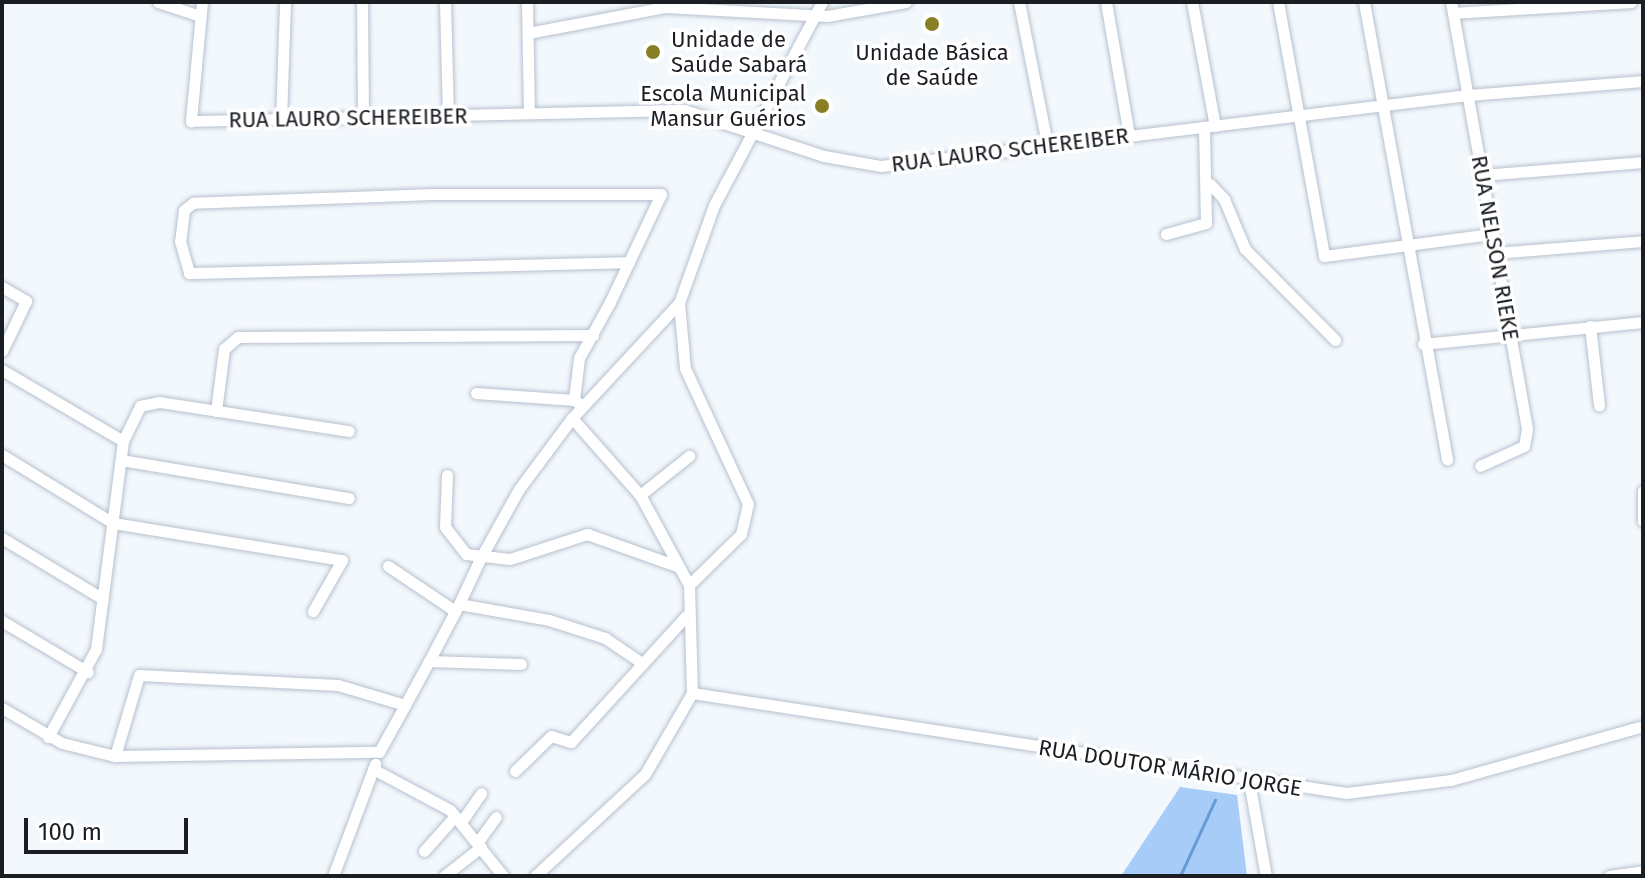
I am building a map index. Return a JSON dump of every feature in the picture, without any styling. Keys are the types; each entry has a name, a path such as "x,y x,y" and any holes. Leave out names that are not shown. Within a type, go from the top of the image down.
{"street":[{"path":"158,2 200,16 202,2"},
{"path":"281,119 285,2"},
{"path":"362,2 363,117"},
{"path":"445,2 448,115"},
{"path":"527,2 529,113"},
{"path":"689,585 741,534 748,504 685,368 679,303 692,255 822,2"},
{"path":"528,33 665,7 815,15 906,2"},
{"path":"1019,2 1047,144"},
{"path":"1106,2 1129,135"},
{"path":"1166,234 1206,223 1210,184 1209,127 1192,2"},
{"path":"1278,2 1324,256 1492,234"},
{"path":"1364,2 1423,344 1447,460"},
{"path":"1452,8 1631,2"},
{"name":"RUA NELSON RIEKE","path":"1452,8 1526,441 1480,466"},
{"name":"RUA LAURO SCHEREIBER","path":"200,16 191,121 684,110 881,166 1468,95 1643,81"},
{"path":"1482,175 1643,162"},
{"path":"1210,184 1224,199 1245,249 1335,340"},
{"path":"333,876 379,752 480,559 572,418 578,403 579,358 593,335 629,262 661,194 193,203 184,210 180,241 189,273 629,262"},
{"path":"1495,253 1643,241"},
{"path":"2,287 26,301 2,351"},
{"path":"578,403 679,303"},
{"path":"1423,344 1509,332 1643,322"},
{"path":"1590,326 1599,405"},
{"path":"216,411 224,349 238,337 593,335"},
{"path":"2,370 123,441"},
{"path":"476,393 578,403"},
{"path":"48,737 88,672 103,599 123,441 149,402 349,431"},
{"path":"535,876 645,774 692,693 686,616 689,585 640,495 572,418"},
{"path":"2,455 113,523 342,560 313,611"},
{"path":"640,495 689,456"},
{"path":"121,460 349,498"},
{"path":"447,475 445,527 450,541 480,559 510,559 587,534 677,566"},
{"path":"1643,491 1643,521"},
{"path":"2,538 103,599"},
{"path":"388,566 457,608 549,620 605,638 639,661"},
{"path":"515,771 551,736 571,742 639,661 686,616"},
{"path":"2,621 88,672"},
{"path":"429,661 521,664"},
{"path":"115,756 139,675 338,685 405,705"},
{"name":"RUA DOUTOR MÁRIO JORGE","path":"692,693 1249,781 1346,793 1408,788 1643,726"},
{"path":"2,708 48,737 115,756 379,752"},
{"path":"373,769 458,819 503,876"},
{"path":"1249,781 1266,876"},
{"path":"424,851 481,793"},
{"path":"444,876 479,845 496,817"},
{"path":"1609,876 1643,871"}],"shaded area":[{"path":"1180,787 1237,795 1247,876 1121,876"}],"waterway":[{"path":"1180,876 1215,800"}],"place":[{"name":"Unidade Básica de Saúde","path":"932,24"},
{"name":"Unidade de Saúde Sabará","path":"653,52"},
{"name":"Escola Municipal Mansur Guérios","path":"822,106"}]}
